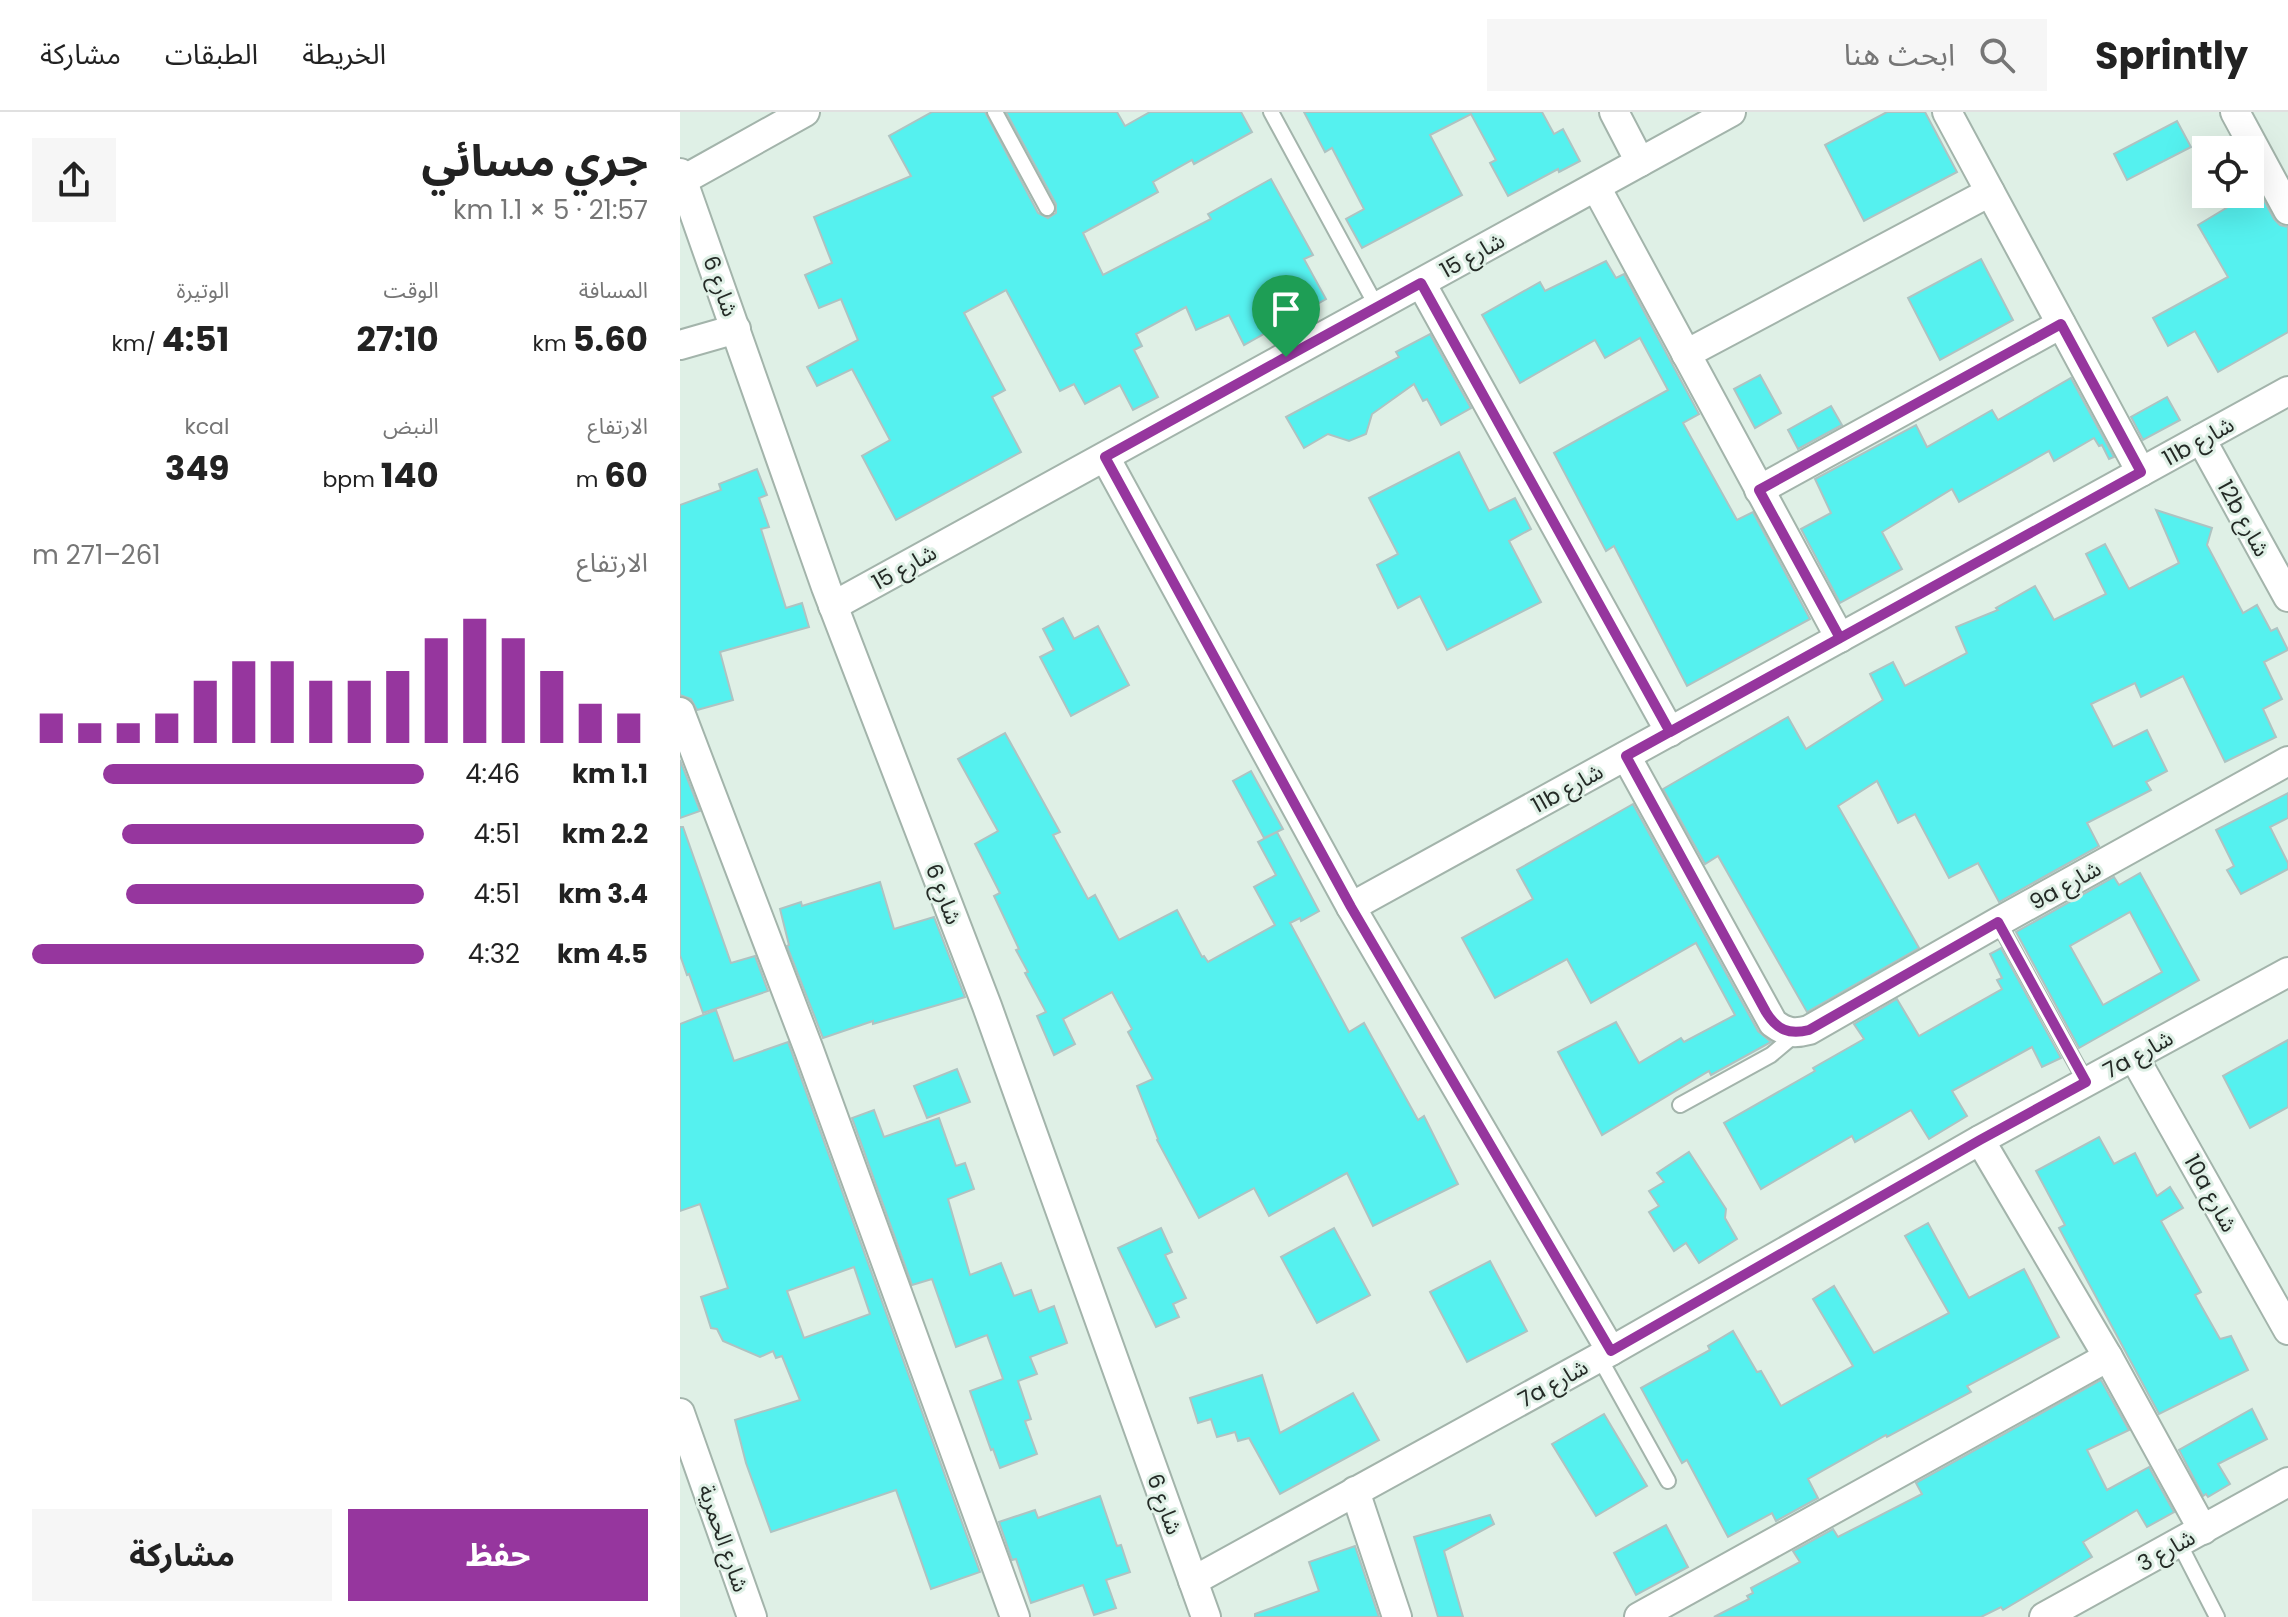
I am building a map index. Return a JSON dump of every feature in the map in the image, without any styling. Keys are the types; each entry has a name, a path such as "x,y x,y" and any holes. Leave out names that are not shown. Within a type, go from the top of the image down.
{"street":[{"path":"681,176 805,112"},
{"path":"1614,112 1640,162"},
{"name":"شارع 15","path":"833,606 1731,112"},
{"path":"1947,112 2141,472"},
{"path":"2235,112 2288,210"},
{"name":"شارع 6","path":"681,176 833,606 987,1006 1206,1617"},
{"path":"1596,187 1840,638"},
{"path":"1686,354 1990,192"},
{"path":"1421,283 1670,732"},
{"path":"1759,490 2061,324"},
{"path":"680,345 736,329"},
{"name":"11b شارع","path":"1351,907 2288,391"},
{"name":"12b شارع","path":"2201,439 2288,597"},
{"path":"1105,457 1351,907 1605,1354"},
{"path":"680,712 809,1050 1015,1617"},
{"path":"1626,756 1773,1023 1784,1031 1796,1033"},
{"name":"9a شارع","path":"1796,1033 1809,1030 2288,761"},
{"name":"7a شارع","path":"1193,1581 1605,1354 1980,1140 2288,972"},
{"name":"10a شارع","path":"2134,1057 2288,1330"},
{"path":"1980,1140 2108,1357 2191,1536"},
{"path":"1639,1617 2108,1357"},
{"name":"شارع الحمرية","path":"680,1413 752,1617"},
{"name":"شارع 3","path":"2044,1617 2288,1482"},
{"path":"1355,1491 1397,1617"}],"lane":[{"path":"995,112 1047,208"},
{"path":"1271,112 1377,307"},
{"path":"1998,922 2086,1082"},
{"path":"1680,1105 1771,1055 1796,1033"},
{"path":"1605,1354 1668,1481"},
{"path":"2191,1536 2217,1617"}],"building":[{"path":"932,112 985,112 1038,213 1048,218 1056,213 1056,204 1006,112 1117,112 1125,126 1150,112 1241,112 1252,132 1194,164 1192,160 1153,182 1158,192 1083,233 1103,275 1211,219 1208,214 1271,179 1313,255 1304,259 1326,299 1244,345 1229,315 1196,330 1186,307 1136,334 1142,346 1134,350 1158,397 1133,410 1120,385 1085,404 1074,384 1060,391 1006,290 964,313 1005,390 992,397 1021,452 896,520 862,456 890,440 852,369 817,386 807,367 858,340 841,299 819,308 805,275 832,263 814,217 911,176 889,136"},
{"path":"1304,112 1542,112 1554,134 1563,129 1580,161 1559,172 1558,169 1508,196 1490,163 1496,160 1471,114 1430,135 1462,195 1362,248 1346,219 1364,209 1332,148 1325,152"},
{"path":"1887,112 1925,112 1957,172 1864,221 1825,145"},
{"path":"2177,121 2191,147 2127,180 2114,154"},
{"path":"2264,200 2274,219 2288,227 2288,332 2218,372 2195,331 2168,346 2153,318 2228,277 2198,225 2226,208 2264,208"},
{"path":"1981,259 2013,320 1940,360 1908,298"},
{"path":"1606,261 1616,278 1624,274 1699,414 1683,423 1737,520 1753,512 1810,619 1687,686 1614,546 1606,551 1554,453 1668,390 1640,338 1605,358 1595,340 1520,383 1482,315 1540,282 1545,291"},
{"path":"1430,334 1471,408 1441,425 1427,399 1423,401 1414,384 1372,414 1366,434 1349,441 1328,434 1304,448 1286,417 1399,357 1396,352"},
{"path":"1760,375 1781,413 1755,428 1734,389"},
{"path":"2071,378 2114,457 2109,459 2102,445 2099,446 2094,438 2054,461 2049,451 1959,502 1952,489 1882,532 1902,569 1840,603 1801,529 1831,513 1815,479 1916,425 1927,447 1992,410 1998,420"},
{"path":"2167,397 2180,420 2143,440 2131,417"},
{"path":"1831,406 1842,425 1798,449 1788,430"},
{"path":"1459,452 1489,511 1515,498 1531,529 1509,541 1541,602 1447,650 1420,596 1398,608 1377,565 1398,554 1369,498"},
{"path":"757,469 767,495 759,498 769,527 761,529 786,608 802,603 809,627 720,652 733,700 697,710 691,699 680,695 680,505 721,490 719,484"},
{"path":"2156,510 2212,528 2207,545 2243,613 2257,605 2271,631 2277,628 2288,650 2264,662 2282,699 2263,709 2276,737 2225,762 2183,676 2141,697 2135,683 2091,704 2113,747 2147,730 2167,771 2146,782 2151,790 2087,823 2099,846 1999,902 1978,863 1949,878 1915,814 1898,823 1877,781 1838,806 1919,948 1807,1012 1718,856 1705,864 1663,789 1788,717 1806,749 1883,700 1870,674 1893,662 1905,686 1967,653 1956,627 1998,610 1996,608 2035,586 2054,620 2106,594 2086,554 2105,544 2129,589 2179,563"},
{"path":"1063,618 1074,639 1098,626 1129,685 1071,716 1040,657 1054,650 1043,629"},
{"path":"1005,733 1060,832 1053,835 1088,899 1095,895 1119,940 1177,910 1202,957 1208,962 1275,925 1254,887 1276,875 1258,842 1277,832 1319,911 1290,923 1349,1032 1364,1023 1418,1120 1424,1116 1458,1184 1373,1226 1347,1173 1269,1216 1254,1188 1199,1218 1157,1140 1137,1086 1153,1079 1128,1032 1132,1029 1112,992 1063,1019 1075,1044 1054,1055 1037,1016 1046,1012 1025,973 1028,972 1016,950 1019,949 994,896 1000,893 975,844 998,831 958,759"},
{"path":"680,760 700,811 680,818"},
{"path":"1251,771 1283,829 1264,838 1233,781"},
{"path":"2288,793 2288,818 2270,827 2288,869 2241,894 2227,870 2234,866 2216,830"},
{"path":"1633,804 1758,1031 1771,1042 1711,1075 1709,1071 1602,1135 1558,1052 1616,1022 1639,1063 1681,1038 1684,1042 1735,1015 1696,943 1591,1003 1567,959 1495,998 1462,938 1533,899 1517,870"},
{"path":"680,827 683,827 731,963 755,956 768,991 703,1013 680,955"},
{"path":"2140,873 2199,980 2079,1048 2016,932 2114,877 2119,885","holes":["2130,912 2162,972 2103,1005 2070,946"]},
{"path":"880,882 894,929 934,917 965,997 873,1024 873,1021 823,1038 787,946 780,909 801,902 802,906"},
{"path":"2001,948 2061,1058 2042,1067 2032,1047 1952,1091 1967,1116 1929,1139 1911,1110 1855,1142 1852,1136 1761,1189 1724,1123 1864,1039 1854,1024 1897,999 1919,1036 2002,989 1997,980 2002,978 1990,954"},
{"path":"716,1010 734,1061 788,1042 980,1572 931,1589 896,1490 771,1532 746,1463 735,1420 800,1400 782,1356 776,1358 773,1351 760,1357 723,1341 717,1329 711,1328 701,1297 728,1288 700,1204 680,1211 680,1024","holes":["854,1267 870,1314 804,1338 787,1291"]},
{"path":"2288,1040 2288,1107 2250,1128 2223,1076"},
{"path":"957,1069 970,1102 927,1118 914,1086"},
{"path":"874,1110 884,1137 939,1118 956,1166 965,1163 974,1189 948,1199 970,1275 1001,1263 1014,1296 1031,1290 1039,1312 1054,1306 1067,1343 1030,1357 1037,1374 1018,1381 1031,1419 1025,1421 1037,1454 1000,1468 970,1391 1003,1379 987,1335 956,1347 932,1279 912,1285 852,1118"},
{"path":"2099,1137 2114,1164 2135,1153 2157,1196 2170,1187 2183,1208 2161,1221 2201,1292 2195,1295 2220,1339 2231,1336 2248,1370 2159,1414 2059,1228 2065,1225 2036,1171"},
{"path":"1689,1152 1726,1209 1725,1218 1737,1239 1699,1263 1686,1243 1674,1251 1649,1212 1659,1206 1649,1191 1664,1182 1657,1173"},
{"path":"1928,1223 1969,1298 2024,1269 2059,1337 1967,1386 1971,1392 1808,1479 1818,1498 1776,1521 1772,1513 1728,1537 1687,1460 1682,1463 1641,1388 1710,1350 1708,1346 1733,1331 1781,1406 1853,1366 1813,1299 1834,1286 1874,1353 1949,1313 1905,1236"},
{"path":"1161,1228 1172,1252 1165,1255 1186,1298 1173,1304 1179,1317 1156,1327 1118,1248"},
{"path":"1334,1228 1370,1295 1317,1323 1281,1257"},
{"path":"1490,1261 1527,1331 1467,1362 1430,1292"},
{"path":"1262,1375 1280,1433 1353,1393 1379,1440 1280,1494 1249,1438 1238,1441 1235,1432 1217,1437 1211,1419 1198,1423 1190,1398"},
{"path":"2101,1380 2129,1430 2087,1450 2107,1490 2149,1467 2174,1512 2147,1527 2137,1510 2083,1542 2092,1557 2003,1610 2001,1607 1981,1617 1714,1617 1749,1599 1747,1596 1753,1593 1751,1588 1800,1562 1793,1551 1833,1529 1838,1537 1922,1494 1916,1483"},
{"path":"2252,1409 2267,1439 2218,1464 2230,1484 2208,1497 2206,1494 2203,1496 2179,1450"},
{"path":"1604,1414 1647,1486 1596,1516 1552,1444"},
{"path":"1100,1496 1117,1546 1121,1545 1130,1572 1106,1580 1116,1608 1094,1615 1083,1585 1031,1603 999,1522 1035,1510 1038,1518"},
{"path":"1490,1515 1494,1524 1444,1551 1463,1617 1438,1617 1414,1537"},
{"path":"1666,1525 1688,1567 1636,1595 1614,1553"},
{"path":"1355,1546 1379,1617 1255,1617 1255,1614 1319,1591 1309,1562"}],"route":[{"path":"1286,357 1105,457 1351,907 1611,1351 2086,1082 1998,922 1809,1030 1796,1033 1784,1031 1773,1023 1766,1012 1626,756 1670,732 2141,472 2061,324 1759,490 1840,638 1670,732 1421,283 1286,357"}]}
